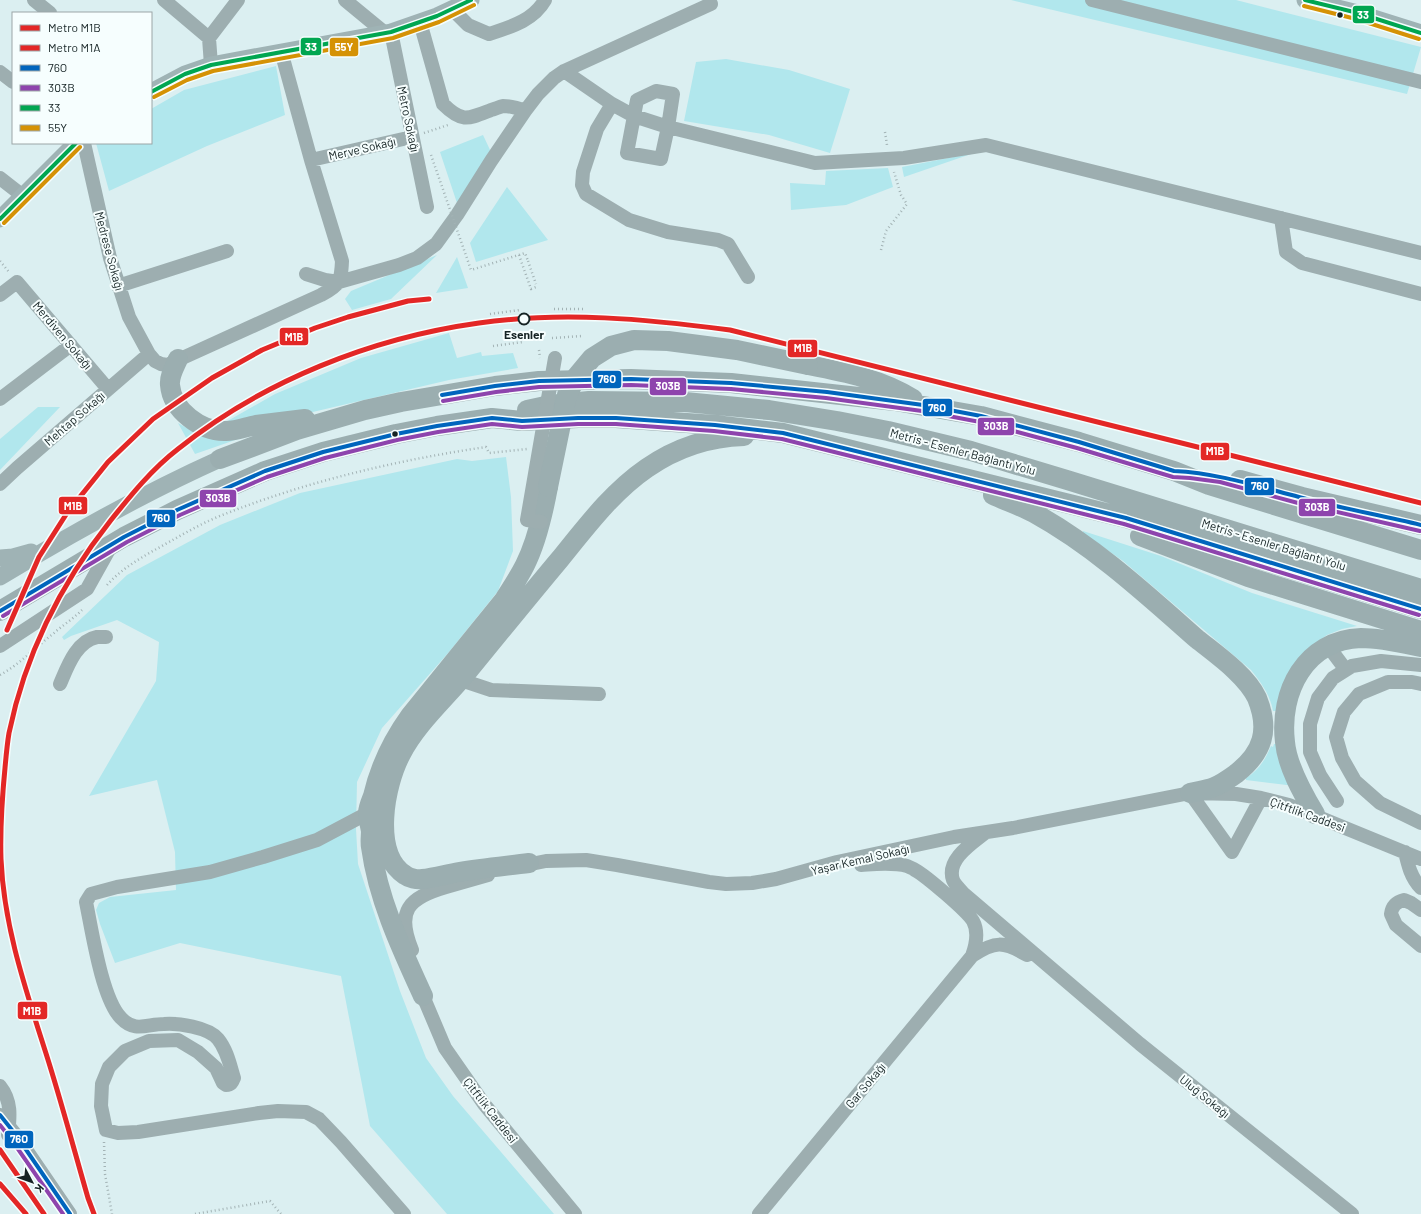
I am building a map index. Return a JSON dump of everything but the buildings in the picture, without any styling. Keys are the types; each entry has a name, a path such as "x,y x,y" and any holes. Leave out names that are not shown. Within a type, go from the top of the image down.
{"highway":[{"path":"423,996 400,946 381,891 370,845 371,832 377,811 391,781 401,754 517,580 531,552 541,522 563,410 569,391 577,376 592,358 611,346 634,340 668,341 736,350 838,371 876,382 898,389 923,405"},
{"path":"178,359 169,383 172,398 182,411 191,418 214,430 226,431 256,425 342,416"},
{"path":"220,459 297,430 342,416 401,402 495,386 539,381 631,379 731,383 827,392 923,405 981,416 1079,442 1174,471 1215,487 1421,550"},
{"name":"Metris - Esenler Bağlantı Yolu","path":"492,418 542,407 589,401 685,402 769,410 837,421 888,431 978,454 1356,568 1421,590"},
{"path":"0,611 111,545 177,510 265,471 323,452 396,434 492,418 522,421 578,418 616,418 715,425 783,433 1126,518 1421,609"},
{"path":"455,675 599,512 646,468 671,452 707,440 734,436 765,436 807,439"},
{"path":"940,471 1034,513 1081,543 1157,604 1239,674 1247,684 1256,697 1262,714 1264,732 1258,750 1248,764 1233,776 1215,787 1190,793"},
{"path":"1174,471 1209,473 1421,525"},
{"path":"1005,488 1064,512 1123,529 1248,577 1421,631"},
{"path":"1315,814 1305,798 1288,758 1285,742 1285,709 1288,694 1295,679 1316,654 1328,646 1346,640 1360,638 1378,639 1421,647"},
{"path":"377,811 384,825 387,852 394,866 404,875 411,878 421,880 459,872 529,863"}],"main road":[{"path":"1305,0 1358,13 1421,33"},
{"path":"152,90 185,74 210,65 281,51 388,33 420,22 464,3"},
{"path":"0,219 75,144"},
{"path":"0,577 63,539 131,502 220,459"},
{"path":"0,558 14,557 63,539"}],"street":[{"path":"34,0 49,12"},
{"path":"164,0 209,38"},
{"path":"210,65 209,38 238,0"},
{"path":"345,0 388,33"},
{"path":"464,3 468,26 489,34 512,27 533,15 545,0"},
{"path":"1092,0 1421,82"},
{"path":"306,274 325,280 340,282 399,265 417,258 436,244 457,216 491,161 525,111 538,94 554,78 564,71 711,4"},
{"path":"420,22 443,104 450,112 460,117 469,118 502,106 515,107 525,111"},
{"name":"Metro Sokağı","path":"388,33 427,207"},
{"path":"149,354 161,364 167,365 332,290 340,282 342,261 311,160 281,51"},
{"path":"564,71 612,104 634,116 668,127 815,163 904,158 986,145 1421,253"},
{"path":"0,72 12,81"},
{"path":"656,91 673,94 661,160 627,153 634,116 637,100 656,91"},
{"path":"612,104 598,129 583,172 582,185 586,194 629,220 668,232 718,240 728,244 748,277"},
{"name":"Merve Sokağı","path":"311,160 412,137"},
{"name":"Medrese Sokağı","path":"84,144 107,245 118,286 128,317 149,354"},
{"path":"0,178 23,196"},
{"path":"1281,218 1286,252 1302,263 1421,294"},
{"path":"118,286 227,251"},
{"name":"Merdiven Sokağı","path":"0,295 17,282 108,389"},
{"path":"0,399 71,345"},
{"name":"Mehtap Sokağı","path":"0,484 149,354"},
{"path":"541,522 527,520 555,358"},
{"path":"0,646 87,589 111,545"},
{"path":"60,684 72,659 83,644 96,637 106,638"},
{"path":"1328,646 1346,670"},
{"path":"1337,801 1320,775 1310,752 1310,724 1318,698 1333,678 1352,666 1381,661 1421,665"},
{"path":"455,675 491,690 600,694"},
{"path":"1421,684 1412,682 1388,682 1359,694 1344,712 1336,737 1342,758 1355,781 1380,803 1421,823"},
{"path":"1190,793 1232,852 1261,798"},
{"name":"Çitftlik Caddesi","path":"1190,793 1236,794 1289,805 1315,814 1421,859"},
{"name":"Yaşar Kemal Sokağı","path":"423,996 417,964 405,927 405,918 408,909 421,896 431,892 529,863 562,860 586,860 726,884 752,883 776,880 837,862 954,837 985,833 1190,793"},
{"path":"377,811 317,840 210,872 91,894 86,902 105,987 111,1003 120,1018 128,1025 141,1028 163,1024 188,1026 204,1030 218,1038 226,1050 234,1078 230,1085 223,1083 216,1068 198,1052 178,1040 149,1041 125,1051 109,1067 102,1084 101,1106 106,1130 118,1133 138,1132 260,1113 278,1111 306,1112 319,1119 336,1136 404,1214"},
{"path":"985,833 968,846 953,864 951,873 954,882 963,893 1062,976"},
{"path":"1405,852 1411,874 1421,888"},
{"path":"837,862 854,865 892,863 915,870 937,886 973,921 976,932 976,946 972,956"},
{"path":"1421,910 1404,900 1396,903 1391,914 1396,926 1421,946"},
{"path":"972,956 986,947 998,944 1007,945 1026,954 1062,976"},
{"name":"Gar Sokağı","path":"759,1214 972,956"},
{"name":"Uluğ Sokağı","path":"1062,976 1140,1044 1352,1214"},
{"name":"Çitftlik Caddesi","path":"423,996 445,1048 484,1104 575,1214"},
{"path":"0,1086 6,1097 10,1112 8,1135"},
{"path":"0,1115 16,1135 70,1214"}],"path":[{"path":"412,137 469,118"},
{"path":"881,250 886,231 907,204 901,195 890,159 884,132"},
{"path":"431,155 471,270 525,253 536,284"},
{"path":"519,255 531,289 536,287"},
{"path":"554,309 583,309"},
{"path":"490,314 520,310"},
{"path":"552,338 582,336"},
{"path":"493,346 523,342"},
{"path":"104,587 116,575 132,564 197,527 224,514 317,483 438,454 486,447 489,453 540,447"},
{"path":"0,675 14,667 85,607"},
{"path":"106,1130 104,1142 104,1174 112,1214"},
{"path":"195,1214 270,1202 281,1214"}],"shaded area":[{"path":"1011,0 1236,0 1421,47 1407,94"},
{"path":"726,59 789,70 850,89 830,153 769,135 684,121 696,62"},
{"path":"276,66 285,115 207,146 109,191 96,144 152,144 152,108 184,90"},
{"path":"483,135 491,152 458,206 440,152"},
{"path":"974,153 904,177 902,167"},
{"path":"888,168 893,187 846,205 791,210 790,183 825,185 826,171"},
{"path":"507,187 548,240 476,262 470,243"},
{"path":"437,255 391,299 352,310 345,299 351,291"},
{"path":"457,257 468,288 436,293"},
{"path":"449,333 457,358 481,352 482,356 513,353 518,368 449,380 300,415 224,423 275,394 361,358"},
{"path":"38,407 60,407 0,470 0,439"},
{"path":"178,423 194,432 258,432 195,454"},
{"path":"506,457 511,497 513,551 498,591 449,652 382,728 357,782 356,829 358,864 400,991 426,1058 453,1096 554,1214 447,1214 370,1126 341,976 180,943 115,963 96,910 99,903 110,897 176,890 175,852 157,780 89,796 156,681 159,642 117,620 71,636 64,640 62,637 127,575 220,525 300,493 457,459 472,461"},
{"path":"1083,531 1161,556 1252,593 1357,626 1342,629 1327,635 1312,646 1277,711 1273,711 1272,705 1262,684 1251,670 1123,561 1100,545 1083,536"},
{"path":"1274,744 1279,744 1295,786 1246,780 1246,778 1255,772 1271,746 1273,747"}],"metro line":[{"name":"M1B","path":"7,630 39,557 67,513 108,462 153,419 212,378 262,350 315,328 348,317 408,301 429,299"},
{"name":"M1B","path":"94,1214 25,988 7,911 3,885 1,836 3,791 9,733 25,676 35,648 48,620 61,594 77,568 111,520 134,492 168,457 211,425 282,383 320,366 398,339 479,323 542,317 604,318 667,323 730,330 1421,503"},
{"name":"M1A","path":"0,1150 44,1214"},
{"name":"M1B","path":"0,1184 26,1214"}],"transit line":[{"name":"33","path":"152,91 185,74 211,65 391,32 437,16 471,0"},
{"name":"33","path":"1305,0 1358,13 1421,33"},
{"name":"55Y","path":"154,97 187,80 213,71 393,38 439,22 474,5"},
{"name":"55Y","path":"1304,6 1356,19 1419,39"},
{"name":"33","path":"0,219 75,144"},
{"name":"55Y","path":"4,223 80,147"},
{"name":"76O","path":"442,395 495,386 539,381 631,379 731,383 827,392 923,405 981,416 1079,442 1174,471 1221,477 1329,505 1421,525"},
{"name":"303B","path":"443,401 496,392 539,387 631,385 731,389 826,398 922,411 980,422 1077,448 1173,477 1220,482 1298,503 1420,531"},
{"name":"76O","path":"0,611 124,537 177,510 265,471 323,452 396,434 492,418 522,421 578,418 616,418 715,425 783,433 1126,518 1421,609"},
{"name":"303B","path":"3,616 127,542 180,515 267,477 325,458 397,440 492,424 522,427 578,424 616,424 714,431 782,439 1124,524 1419,615"},
{"name":"76O","path":"0,1115 16,1135 70,1214"},
{"name":"303B","path":"0,1125 63,1214"}],"place":[{"name":"Esenler","path":"524,319"}]}
